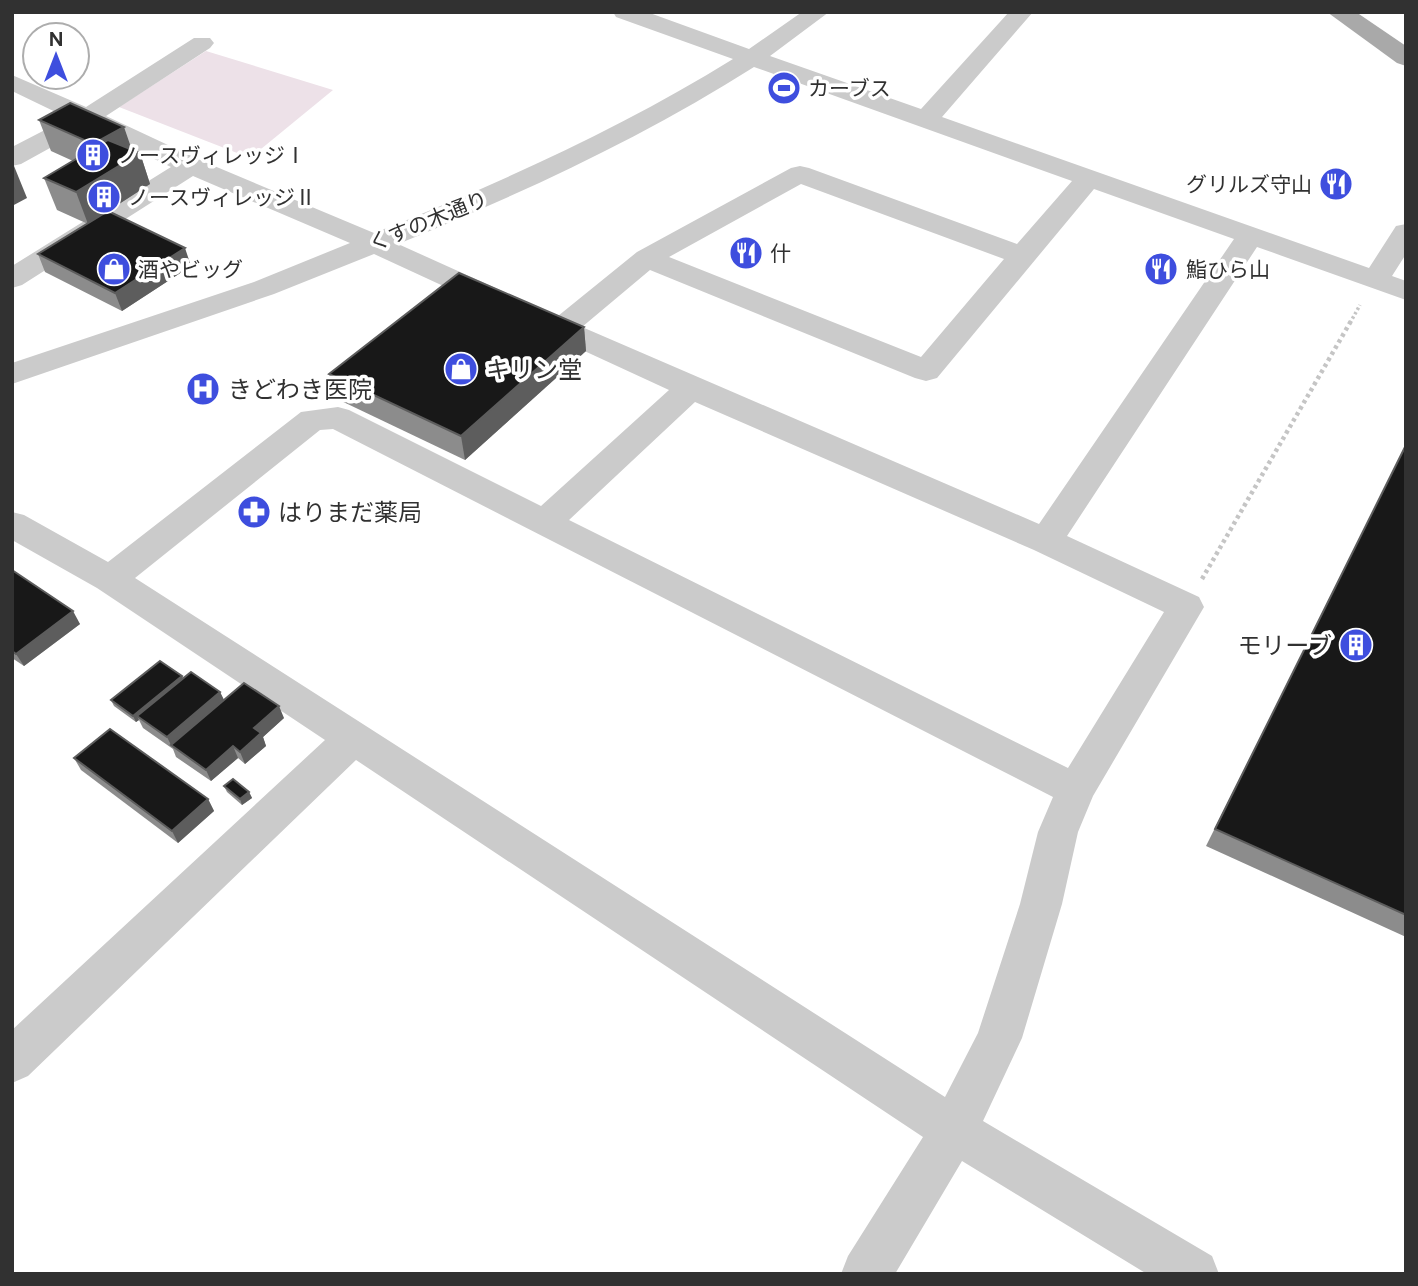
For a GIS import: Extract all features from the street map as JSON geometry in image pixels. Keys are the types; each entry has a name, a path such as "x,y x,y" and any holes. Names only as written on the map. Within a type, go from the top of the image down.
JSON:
{"main road":[{"path":"1339,12 1406,58"}],"street":[{"path":"624,12 1406,291"},
{"name":"くすの木通り","path":"12,374 264,288 487,198 676,105 818,12"},
{"path":"927,118 1021,12"},
{"path":"12,158 86,118 202,43"},
{"path":"12,82 191,166 373,243 691,388 1046,541 1186,607 1076,790 1058,832 1038,915 999,1038 954,1130 866,1274"},
{"path":"12,279 191,166"},
{"path":"561,329 647,258 761,193 800,174 1022,256"},
{"path":"647,258 926,371 1090,177"},
{"path":"1375,280 1406,232"},
{"path":"1046,541 1251,235"},
{"path":"546,521 691,388"},
{"path":"110,579 312,420 338,418 1076,790"},
{"path":"12,524 110,579 954,1130 1194,1274"},
{"path":"12,1061 353,738"}],"path":[{"path":"1186,607 1375,280"}],"shaded area":[{"path":"206,51 333,90 250,158 119,107"}],"building":[{"path":"70,103 124,127 93,144 39,120"},
{"path":"108,140 140,153 76,192 44,178"},
{"path":"108,211 185,248 115,293 38,254"},
{"path":"459,273 584,327 461,436 329,374"},
{"name":"モリーブ","path":"1406,445 1406,915 1215,829"},
{"path":"12,570 73,611 16,654 12,651"},
{"path":"160,661 182,676 133,716 111,700"},
{"path":"191,672 220,692 167,737 137,716"},
{"path":"244,683 279,706 254,728 261,733 240,752 233,746 206,770 171,745"},
{"path":"110,729 208,799 172,831 74,758"},
{"path":"233,779 249,792 240,799 224,786"}],"place":[{"name":"カーブス","path":"784,88"},
{"name":"ノースヴィレッジⅠ","path":"93,155"},
{"name":"グリルズ守山","path":"1336,184"},
{"name":"ノースヴィレッジⅡ","path":"104,197"},
{"name":"什","path":"746,253"},
{"name":"酒やビッグ","path":"114,269"},
{"name":"鮨ひら山","path":"1161,269"},
{"name":"キリン堂","path":"461,369"},
{"name":"きどわき医院","path":"203,389"},
{"name":"はりまだ薬局","path":"254,512"},
{"name":"モリーブ","path":"1356,645"}]}
